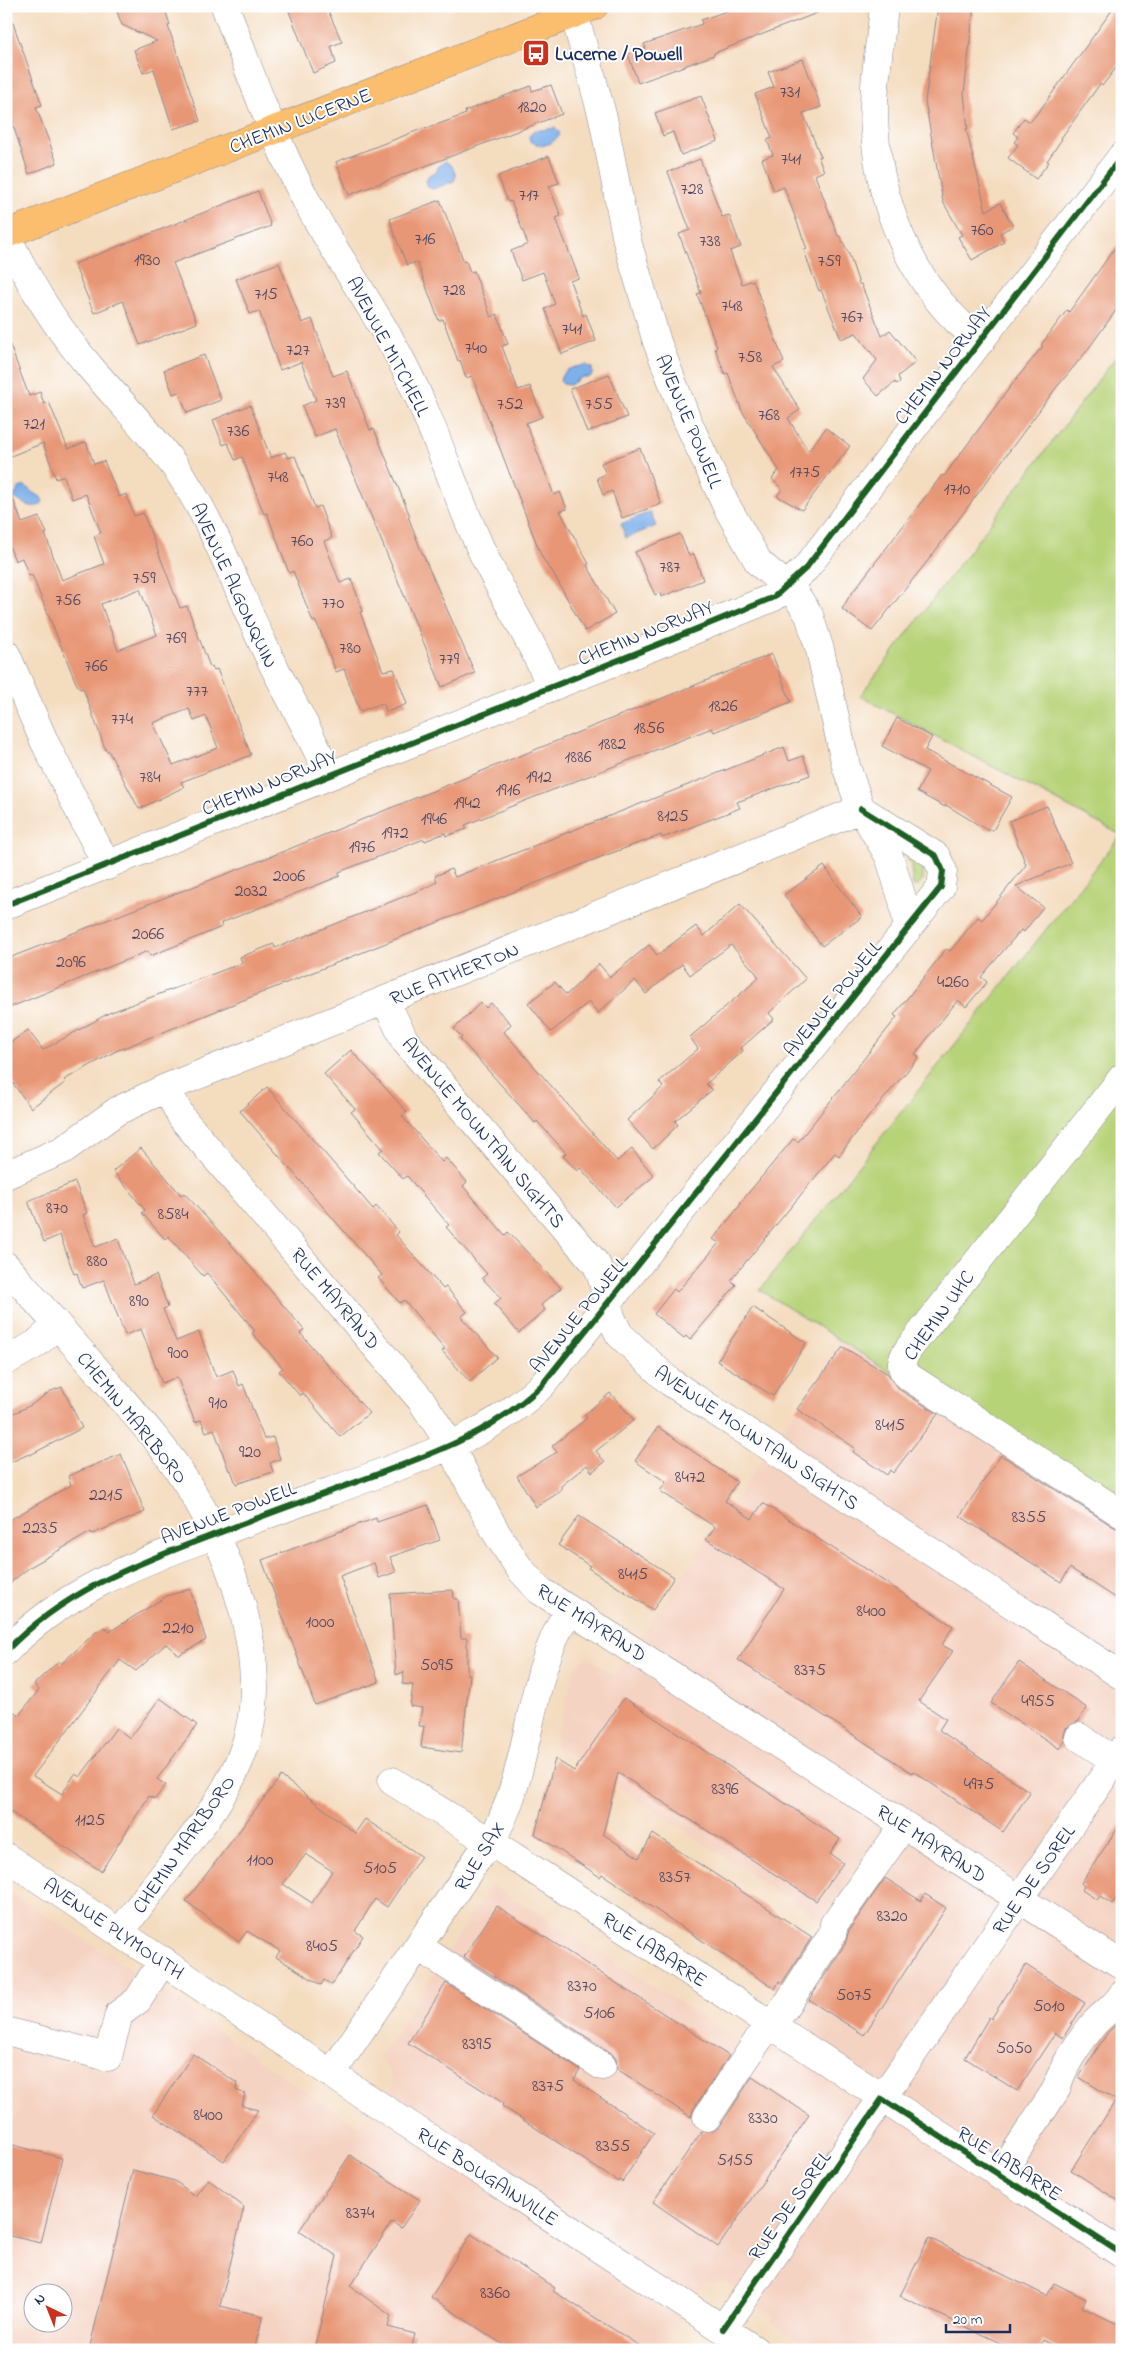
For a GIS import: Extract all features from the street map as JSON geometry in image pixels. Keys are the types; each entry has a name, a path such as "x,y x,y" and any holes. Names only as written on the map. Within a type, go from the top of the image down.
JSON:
{"main road":[{"name":"CHEMIN LUCERNE","path":"6,234 580,9"}],"street":[{"name":"AVENUE MITCHELL","path":"225,6 274,130 310,208 380,320 405,367 427,412 483,554 543,668 551,687"},
{"path":"884,6 875,75 874,109 876,143 888,203 907,250 930,290 957,323 981,342"},
{"name":"AVENUE POWELL","path":"580,9 627,240 657,342 687,420 727,508 760,563 788,586 800,600 811,623 824,669 841,747 861,809 889,856 904,901 908,929"},
{"name":"CHEMIN NORWAY","path":"6,906 774,597 806,568 1122,156"},
{"name":"AVENUE ALGONQUIN","path":"6,234 22,267 51,317 89,366 149,432 198,504 224,554 272,664 329,776"},
{"path":"6,654 45,743 106,866"},
{"name":"AVENUE POWELL","path":"6,1651 44,1616 96,1583 134,1565 449,1446 497,1422 532,1395 554,1371 608,1304 941,887 944,876 942,866 931,852 861,809"},
{"name":"RUE ATHERTON","path":"6,1175 56,1154 118,1111 166,1088 861,809"},
{"name":"AVENUE MOUNTAIN SIGHTS","path":"385,1000 405,1041 596,1264 619,1334 670,1382 1122,1676"},
{"name":"CHEMIN UHC","path":"1122,1078 910,1347 902,1361 903,1371 909,1378 1122,1514"},
{"name":"RUE MAYRAND","path":"166,1088 182,1118 436,1420 481,1506 520,1569 539,1590 568,1610 611,1634 1122,1965"},
{"name":"CHEMIN MARLBORO","path":"6,1266 163,1448 190,1487 214,1534 235,1587 251,1640 254,1682 249,1732 237,1768 219,1800 121,1932"},
{"path":"6,1361 32,1348 57,1325"},
{"name":"RUE SAX","path":"331,2074 490,1842 507,1807 553,1639 568,1610"},
{"path":"1079,1737 1118,1755"},
{"name":"RUE DE SOREL","path":"723,2330 1118,1755"},
{"name":"RUE LABARRE","path":"392,1780 1122,2254"},
{"path":"707,2117 758,2040 771,2025 832,1935 834,1924 904,1825"},
{"name":"AVENUE PLYMOUTH","path":"6,1857 222,2000"},
{"path":"419,1947 602,2066"},
{"path":"6,2031 108,2057 119,2014 138,2000 162,1960"},
{"path":"1000,2176 1058,2088 1059,2077 1092,2026 1116,2004 1122,1995"},
{"name":"RUE BOUGAINVILLE","path":"222,2000 331,2074 755,2350"}],"shaded area":[{"path":"843,1342 1122,1518 1122,2350 811,2350 772,2323 772,2315 726,2283 704,2283 660,2350 6,2350 6,1890 151,1982 257,2059 360,2128 395,2081 380,2057 491,1884 753,2049 833,1929 554,1745 575,1668 587,1657 614,1675"}],"green space":[{"path":"1122,349 1122,1518 760,1290 1121,835 860,696"},
{"path":"910,854 923,867 923,880 917,887 913,885 911,866 907,858"}],"water":[{"path":"555,128 559,132 559,136 551,143 541,146 530,141 529,136 534,131"},
{"path":"445,161 452,166 456,176 454,181 433,189 428,187 426,181 429,175 438,171 437,168"},
{"path":"586,365 592,368 592,375 590,377 582,377 570,385 563,384 560,381 563,373 566,371"},
{"path":"25,486 41,497 43,502 40,505 32,506 25,504 14,497 19,488"},
{"path":"650,512 656,526 626,538 621,524"}],"building":[{"path":"115,6 164,6 170,25 168,26 200,121 173,129 154,69 143,73 134,50 157,41 122,25"},
{"path":"287,6 326,6 342,42 331,46 336,63 313,73"},
{"path":"741,6 830,6 830,8 714,53 714,55 638,83 628,54 646,48 644,44 702,24 701,20"},
{"path":"938,6 974,6 964,94 968,129 966,128 986,211 1000,203 1013,226 1000,233 1004,242 972,260 958,237 962,235 943,202 925,101"},
{"path":"1115,6 1122,6 1122,60 1102,86 1100,84 1061,138 1047,161 1049,162 1036,179 1008,158 1018,145 1014,142 1018,137 1013,133 1024,118 1030,122 1043,106"},
{"path":"6,12 9,12 42,105 36,107 57,163 29,174 13,125 6,126"},
{"path":"803,59 821,107 803,113 821,157 818,157 824,171 815,175 838,236 840,236 849,254 859,284 861,284 882,336 890,330 916,362 898,376 900,382 896,384 895,382 878,396 863,379 877,360 856,333 841,339 809,265 804,250 807,249 784,187 774,191 762,159 773,155 767,140 772,138 755,94 774,87 768,72"},
{"path":"551,85 562,114 349,195 336,162 466,114 465,111 531,86 532,91"},
{"path":"701,96 718,141 681,155 673,132 663,136 655,113"},
{"path":"549,156 559,183 549,186 561,216 556,218 579,278 570,281 583,316 586,314 596,341 562,354 545,309 555,304 543,272 522,280 511,251 528,244 511,201 508,202 498,176"},
{"path":"700,159 722,217 729,215 741,247 730,251 742,284 753,280 784,362 773,367 800,410 788,418 808,451 826,428 850,446 802,510 777,496 782,489 772,479 779,470 742,411 728,373 725,374 697,294 701,293 679,234 690,230 668,172"},
{"path":"258,191 271,226 173,263 197,323 140,345 123,301 94,313 74,264"},
{"path":"440,200 464,262 466,261 470,272 474,271 491,317 497,314 508,344 502,346 518,390 530,386 542,417 526,423 554,495 560,492 567,509 560,511 589,564 587,565 615,614 585,631 551,569 541,555 472,376 466,378 443,319 439,321 417,262 407,265 393,231 390,219"},
{"path":"1122,238 1122,302 933,554 872,631 842,609 849,597 1043,346 1041,345 1067,310 1069,312"},
{"path":"279,263 302,323 312,319 333,376 347,371 370,430 374,429 410,516 408,516 420,548 475,673 442,687 335,429 315,437 302,406 316,400 301,362 280,370 259,311 250,314 236,279"},
{"path":"6,340 8,340 29,396 40,392 44,404 49,402 68,449 86,442 94,464 104,461 119,497 126,494 134,516 143,513 180,608 187,606 210,667 212,666 214,670 217,669 251,755 181,782 184,787 139,809 108,750 106,751 83,688 80,689 76,683 32,575 29,576 22,558 15,561 6,537 8,485 22,523 39,517 47,533 45,534 62,580 104,564 94,536 101,533 86,494 72,499 64,476 56,479 43,443 6,458","holes":["140,589 157,635 118,650 101,604","189,709 194,721 206,716 218,748 173,765 153,723"]},
{"path":"204,355 221,400 187,413 179,392 173,394 164,370"},
{"path":"609,374 627,417 587,432 570,389"},
{"path":"250,405 271,458 285,452 288,458 295,456 315,508 320,506 332,538 324,541 340,583 351,579 363,611 360,612 383,671 394,669 407,704 387,712 383,703 360,711 344,669 336,672 319,628 315,621 313,622 293,571 289,573 267,513 264,514 242,457 235,460 228,443 223,445 213,420"},
{"path":"640,448 661,504 622,518 612,491 603,495 597,478 606,474 601,463"},
{"path":"680,534 689,556 694,554 703,580 661,597 660,592 655,595 635,552"},
{"path":"772,654 791,702 714,732 712,728 527,800 465,825 467,829 446,836 445,833 425,841 424,839 339,872 340,876 221,923 222,927 150,956 148,951 6,1009 6,959 252,864"},
{"path":"897,718 932,737 925,750 1012,797 993,830 987,830 946,805 945,807 917,792 928,771 882,746"},
{"path":"784,747 789,761 803,756 810,775 737,802 740,808 662,838 661,835 601,857 116,1051 64,1080 66,1082 31,1108 6,1074 6,1046 28,1030 43,1050 109,1013 242,963 240,957 274,944 275,948 423,889 437,882 435,876 451,869 455,877"},
{"path":"1047,806 1071,863 1016,886 1043,907 1024,932 1021,930 981,977 987,982 966,1007 958,1000 915,1054 919,1057 870,1115 839,1156 835,1153 731,1280 736,1285 690,1340 686,1336 684,1338 654,1314 674,1289 677,1292 719,1243 713,1239 740,1203 793,1139 798,1142 897,1017 894,1015 946,949 950,951 978,917 982,920 1026,865 1009,821"},
{"path":"824,866 862,917 822,946 784,895"},
{"path":"740,904 806,979 769,1013 774,1019 741,1048 743,1051 706,1084 712,1090 675,1121 678,1125 653,1149 627,1120 663,1087 659,1082 698,1049 690,1037 759,978 756,973 731,945 690,975 682,964 646,994 635,980 598,1013 589,1002 551,1032 528,1003 555,982 566,995 599,964 610,977 649,945 657,955 696,926 704,936"},
{"path":"481,1002 486,1008 491,1003 511,1024 504,1032 617,1161 632,1149 654,1176 616,1207 580,1168 577,1171 563,1156 566,1153 537,1121 535,1123 460,1039 462,1037 454,1029"},
{"path":"351,1050 407,1112 402,1116 442,1162 446,1158 467,1182 463,1186 505,1235 508,1232 561,1288 541,1305 545,1310 519,1333 494,1304 501,1298 482,1278 487,1274 446,1227 449,1225 407,1176 403,1179 379,1152 383,1149 351,1112 355,1109 324,1074"},
{"path":"267,1087 373,1209 376,1206 399,1232 396,1235 443,1289 446,1287 467,1312 461,1317 497,1357 470,1382 442,1351 445,1349 404,1300 400,1303 378,1278 382,1275 240,1111"},
{"path":"141,1148 181,1195 184,1193 237,1251 304,1330 300,1333 369,1413 340,1437 303,1393 300,1396 279,1371 283,1368 252,1333 255,1331 207,1273 203,1276 168,1236 165,1239 142,1213 145,1210 113,1171"},
{"path":"75,1182 87,1213 83,1215 95,1247 118,1239 134,1284 156,1275 168,1307 163,1309 176,1341 199,1332 216,1377 233,1370 239,1386 243,1384 264,1439 273,1437 280,1459 270,1463 273,1472 236,1484 231,1470 229,1471 214,1429 206,1432 201,1420 195,1422 177,1377 162,1383 141,1329 125,1335 104,1280 82,1288 77,1273 74,1274 60,1235 44,1242 28,1201"},
{"path":"753,1307 806,1343 773,1396 717,1361"},
{"path":"843,1347 888,1374 900,1390 938,1414 893,1473 890,1470 887,1475 853,1452 855,1448 797,1409"},
{"path":"62,1387 82,1428 30,1455 11,1462 6,1452 6,1417 31,1405 51,1391"},
{"path":"610,1393 634,1420 596,1451 605,1462 592,1472 587,1465 561,1486 561,1491 536,1507 517,1476 557,1452 552,1446 587,1418 584,1415"},
{"path":"658,1427 737,1482 725,1501 752,1519 763,1503 953,1626 942,1645 953,1651 919,1701 946,1719 939,1730 1030,1792 1003,1832 913,1771 912,1773 738,1660 784,1589 706,1539 715,1527 660,1491 666,1482 635,1461"},
{"path":"121,1454 145,1512 92,1534 91,1532 30,1567 6,1586 6,1522 71,1485 68,1476"},
{"path":"1001,1455 1114,1527 1122,1530 1122,1602 1070,1568 1061,1582 960,1516"},
{"path":"428,1505 440,1540 390,1557 396,1572 379,1578 374,1563 340,1576 379,1682 315,1705 262,1560 376,1518 377,1522"},
{"path":"579,1516 674,1577 653,1610 588,1568 590,1566 558,1545"},
{"path":"190,1589 206,1640 179,1655 166,1644 136,1671 120,1660 33,1776 62,1794 75,1774 80,1777 116,1728 130,1738 160,1698 197,1725 157,1779 166,1785 155,1799 149,1796 101,1871 6,1809 6,1720 13,1711 19,1715 39,1690 34,1684 59,1661 61,1664 96,1632 106,1627 109,1632 167,1596"},
{"path":"453,1590 454,1599 458,1599 461,1638 467,1638 467,1674 470,1674 461,1753 421,1747 424,1726 419,1726 422,1708 410,1706 413,1685 402,1684 404,1672 396,1675 390,1594"},
{"path":"1019,1662 1087,1708 1078,1722 1066,1728 1064,1742 1060,1749 991,1703"},
{"path":"624,1698 840,1839 830,1854 843,1863 816,1901 618,1773 603,1834 639,1858 653,1834 812,1937 782,1983 779,1981 775,1989 602,1874 600,1877 535,1834 555,1759 574,1771"},
{"path":"281,1776 355,1833 365,1819 421,1856 387,1907 375,1899 355,1931 363,1936 332,1985 324,1980 321,1985 276,1957 280,1951 247,1931 239,1942 186,1901","holes":["306,1854 332,1871 312,1903 283,1884"]},
{"path":"1122,1822 1122,1891 1112,1904 1100,1896 1097,1900 1082,1890 1084,1886 1081,1883"},
{"path":"885,1878 921,1901 925,1894 946,1908 864,2035 809,2000 845,1944 849,1930"},
{"path":"497,1906 729,2056 694,2108 691,2117 617,2069 616,2059 611,2053 464,1957"},
{"path":"1026,1965 1085,2003 1063,2038 1055,2033 1017,2091 965,2058 989,2017 991,2019"},
{"path":"446,1983 580,2070 574,2080 654,2133 622,2182 619,2180 618,2182 502,2106 503,2103 408,2043"},
{"path":"1122,2019 1122,2203 1071,2170 1116,2100 1079,2077 1108,2032"},
{"path":"193,2054 237,2083 236,2090 245,2094 242,2106 258,2110 224,2161 153,2115"},
{"path":"752,2077 809,2115 718,2247 653,2202 702,2131 714,2131 720,2126"},
{"path":"6,2143 62,2158 41,2243 6,2235"},
{"path":"350,2155 420,2200 401,2228 392,2222 350,2286 391,2316 388,2327 415,2334 411,2350 314,2350 337,2256 299,2231"},
{"path":"133,2170 175,2181 195,2196 208,2179 244,2207 220,2306 263,2316 254,2350 89,2350"},
{"path":"471,2234 555,2288 553,2291 646,2350 511,2350 431,2297"},
{"path":"929,2238 1047,2296 1054,2283 1086,2299 1082,2307 1122,2326 1122,2350 1062,2350 1043,2340 1039,2350 1015,2350 900,2296"}],"cycle path":[{"path":"6,905 774,597 806,568 1122,156"},
{"path":"6,1651 51,1612 100,1582 180,1548 444,1448 486,1427 505,1415 542,1385 941,887 943,871 936,856 861,809"},
{"path":"723,2329 882,2099 1122,2254"}],"place":[{"name":"Lucerne / Powell","path":"536,53"}]}
